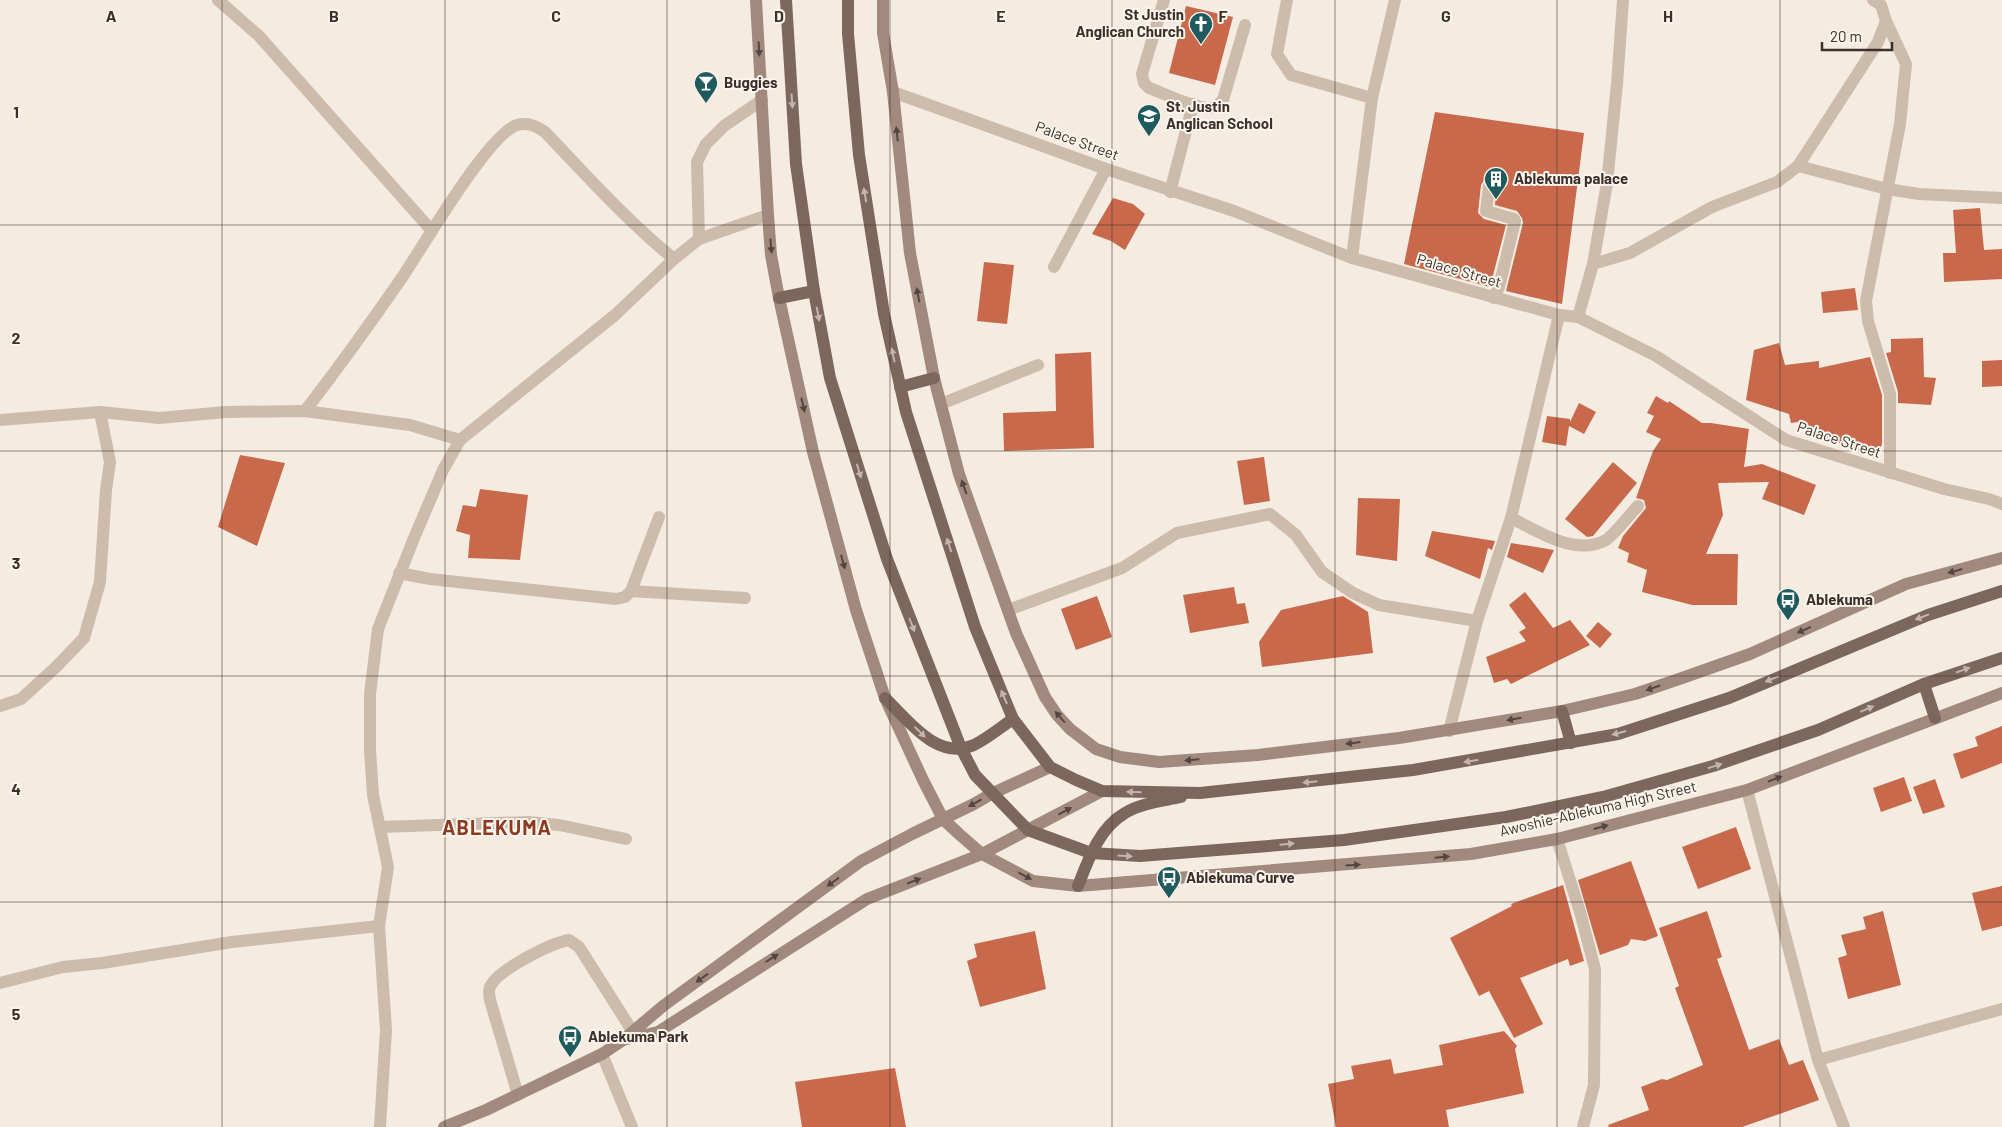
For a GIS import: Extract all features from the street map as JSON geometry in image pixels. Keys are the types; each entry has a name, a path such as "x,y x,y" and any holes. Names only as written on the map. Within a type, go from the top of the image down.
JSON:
{"main road":[{"path":"786,0 796,164 814,291 830,378 887,559 961,748 975,775 991,794 1028,830"},
{"path":"848,0 848,34 859,155 884,314 900,387 906,412 975,627 1013,719 1050,767 1102,791 1200,793"},
{"path":"779,298 814,291"},
{"path":"900,387 934,378"},
{"path":"1078,886 1091,854 1111,823 1126,812 1141,806 1200,793 1413,770 1618,734 1729,698 1920,618 2002,591"},
{"name":"Awoshie-Ablekuma High Street","path":"1028,830 1091,854 1140,856 1344,840 1506,817 1584,801 1730,760 1818,730 1924,684 2002,658"},
{"path":"1924,684 1935,718"},
{"path":"885,698 931,742 945,748 961,748 974,744 1013,719"},
{"path":"1562,711 1571,743"}],"street":[{"path":"218,0 259,36 432,231"},
{"name":"Awoshie-Ablekuma High Street","path":"756,0 771,255 813,452 856,610 885,698 943,818 982,854 1033,881 1078,886 1471,854 1557,839 1747,790 2002,693"},
{"path":"883,0 883,34 893,92 910,253 934,378 959,474 1008,610 1041,688 1053,709 1070,729 1096,749 1120,757 1159,762 1258,755 1449,730 1562,711 1635,694 1690,675 1750,654 1906,584 2002,558"},
{"path":"1164,0 1142,74 1144,83 1149,88 1193,104 1210,108 1217,106 1223,100 1245,25"},
{"path":"1288,0 1277,54 1291,75 1372,98"},
{"path":"1352,258 1372,98 1395,0"},
{"path":"1578,316 1593,264 1607,183 1617,84 1622,0"},
{"path":"1873,0 1881,6 1906,64 1900,124 1866,301 1868,321 1890,394 1890,473"},
{"path":"1593,264 1630,253 1712,207 1777,182 1798,166 1878,42 1886,20"},
{"name":"Palace Street","path":"893,92 1170,192 1234,211 1352,258 1559,315 1578,316 1656,356 1786,440 1890,473 2002,504"},
{"path":"699,239 697,162 706,144 724,126 762,100"},
{"path":"1170,192 1193,104"},
{"path":"305,411 403,277 475,168 500,136 516,125 532,124 545,132 608,200 674,258"},
{"path":"1798,166 1887,189 1919,194 2002,198"},
{"path":"1054,268 1106,169"},
{"path":"1490,186 1486,211 1514,219 1515,221 1499,287 1494,298"},
{"path":"380,1127 386,1030 380,926 388,867 373,795 370,750 370,694 378,629 399,573 443,470 460,440 615,315 674,258 699,239 768,215"},
{"path":"1449,730 1478,621 1511,518 1559,315"},
{"path":"941,404 1038,365"},
{"path":"0,420 100,412 159,418 226,412 305,411 410,425 460,440"},
{"path":"0,706 21,699 84,638 100,582 106,490 110,462 100,412"},
{"path":"1511,518 1562,543 1587,545 1606,540 1638,506"},
{"path":"1008,610 1122,568 1177,533 1270,514 1296,535 1322,572 1354,593 1379,604 1478,621"},
{"path":"399,573 430,579 616,599 625,597 631,591 659,517"},
{"path":"631,591 745,598"},
{"path":"444,1127 518,1095 602,1054 628,1036 663,1006 861,861 991,794 1050,767"},
{"path":"1747,790 1818,1060 1844,1127"},
{"path":"628,1036 658,1032 867,899 982,854 1102,791"},
{"path":"381,827 528,822 559,825 626,839"},
{"path":"1557,839 1580,912 1595,969 1594,1084 1583,1127"},
{"path":"0,983 63,967 102,963 232,942 380,926"},
{"path":"518,1095 490,1000 489,987 497,976 555,942 569,940 579,947 628,1036"},
{"path":"1818,1060 2002,1009"},
{"path":"602,1054 632,1127"}],"building":[{"name":"St Justin Anglican Church","path":"1186,6 1233,17 1215,85 1169,73"},
{"name":"Ablekuma palace","path":"1435,112 1584,133 1562,304 1506,291 1523,223 1517,211 1495,205 1497,183 1490,178 1485,179 1481,185 1478,213 1484,219 1506,225 1490,287 1404,264"},
{"path":"1113,198 1133,204 1145,214 1125,250 1111,241 1092,234"},
{"path":"1980,208 1984,250 2002,249 2002,279 1944,282 1943,253 1956,253 1953,210"},
{"path":"984,262 1014,265 1007,324 977,321"},
{"path":"1855,288 1858,310 1823,313 1821,292"},
{"path":"1923,338 1924,377 1936,378 1931,405 1898,403 1898,392 1886,353 1891,352 1891,339"},
{"path":"1779,343 1785,365 1819,361 1819,368 1870,357 1882,395 1882,444 1878,456 1871,453 1870,455 1827,438 1827,433 1798,422 1791,423 1789,414 1746,400 1754,350"},
{"path":"1091,352 1094,448 1004,451 1003,413 1056,411 1055,354"},
{"path":"2002,360 2002,386 1982,387 1982,361"},
{"path":"1656,396 1668,403 1669,401 1702,423 1749,429 1744,467 1762,464 1816,485 1804,515 1762,499 1769,482 1718,483 1723,515 1706,554 1738,554 1737,605 1692,605 1642,592 1647,570 1627,562 1629,553 1618,548 1623,536 1646,508 1644,500 1636,498 1653,451 1661,439 1646,432 1654,416 1647,413"},
{"path":"1579,403 1596,412 1584,434 1569,426 1566,446 1542,442 1547,416 1570,419 1570,422"},
{"path":"240,455 285,463 257,546 218,527"},
{"path":"1264,457 1270,501 1244,505 1237,461"},
{"path":"1613,462 1637,483 1593,536 1587,537 1565,519"},
{"path":"480,489 528,495 520,560 468,558 470,535 456,531 463,505 476,507"},
{"path":"1358,498 1400,499 1397,561 1356,555"},
{"path":"1432,531 1495,541 1492,550 1488,548 1480,579 1425,556"},
{"path":"1511,543 1554,550 1543,573 1507,557"},
{"path":"1234,587 1237,604 1245,603 1249,623 1190,633 1183,595"},
{"path":"1525,592 1553,628 1570,620 1590,645 1511,684 1507,679 1494,683 1486,657 1526,641 1519,632 1526,628 1509,605"},
{"path":"1097,596 1112,637 1076,650 1061,609"},
{"path":"1343,596 1368,612 1373,653 1262,667 1259,642 1281,610"},
{"path":"1598,622 1612,634 1600,648 1586,636"},
{"path":"2002,726 2002,763 1961,779 1953,754 1978,746 1975,737"},
{"path":"1904,777 1912,801 1881,812 1873,788"},
{"path":"1935,779 1945,807 1923,814 1913,787"},
{"path":"1736,827 1751,869 1698,889 1682,847"},
{"path":"1631,861 1658,936 1645,941 1631,939 1628,945 1600,955 1578,880"},
{"path":"1563,885 1584,961 1570,966 1568,959 1520,978 1543,1024 1514,1038 1489,991 1479,996 1450,938 1512,906 1511,904"},
{"path":"2002,886 2002,926 1982,931 1972,893"},
{"path":"1707,911 1722,957 1717,959 1749,1050 1779,1039 1789,1065 1803,1060 1819,1100 1742,1127 1609,1127 1608,1125 1649,1110 1641,1087 1662,1079 1667,1080 1703,1065 1675,988 1679,986 1659,928"},
{"path":"1883,911 1901,985 1848,999 1838,958 1847,955 1841,935 1866,929 1863,917"},
{"path":"1035,931 1046,989 980,1007 967,961 977,957 974,944"},
{"path":"1504,1031 1517,1046 1515,1049 1524,1093 1446,1110 1449,1127 1336,1127 1328,1084 1354,1079 1351,1066 1391,1059 1394,1074 1443,1065 1439,1045"},
{"path":"895,1068 906,1127 802,1127 795,1082"}],"place":[{"name":"St Justin Anglican Church","path":"1201,45"},
{"name":"Buggies","path":"706,104"},
{"name":"St. Justin Anglican School","path":"1149,137"},
{"name":"Ablekuma palace","path":"1496,200"},
{"name":"Ablekuma","path":"1788,621"},
{"name":"Ablekuma Curve","path":"1169,899"},
{"name":"Ablekuma Park","path":"570,1058"}],"district":[{"name":"ABLEKUMA","path":"497,828"}]}
